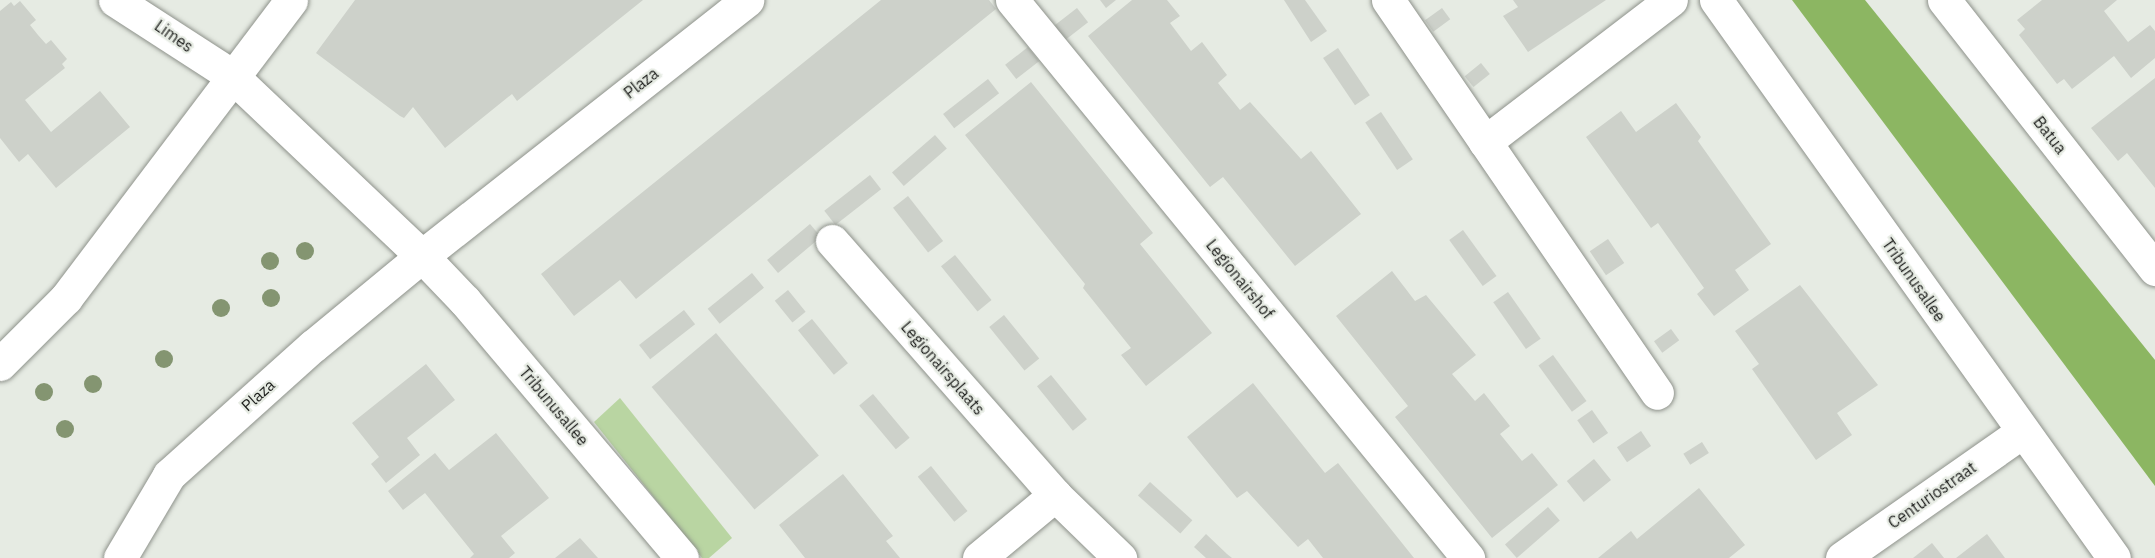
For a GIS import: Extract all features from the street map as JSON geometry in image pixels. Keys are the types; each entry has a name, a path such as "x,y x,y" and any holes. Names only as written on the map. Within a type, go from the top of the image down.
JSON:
{"street":[{"name":"Limes","path":"115,0 231,75"},
{"path":"0,364 66,298 231,75 291,0"},
{"name":"Plaza","path":"120,558 169,475 313,346 422,256 747,0"},
{"name":"Legionairshof","path":"1012,0 1468,558"},
{"path":"1388,0 1657,393"},
{"path":"1485,142 1671,0"},
{"name":"Tribunusallee","path":"1716,0 2114,558"},
{"name":"Batua","path":"1944,0 2155,269"},
{"path":"231,75 422,256"},
{"name":"Legionairsplaats","path":"832,240 1055,495 1120,558"},
{"name":"Tribunusallee","path":"422,256 465,301 682,558"},
{"name":"Centuriostraat","path":"1842,558 2022,432"},
{"path":"980,558 1055,495"}],"shaded area":[{"path":"1792,0 1865,0 2155,360 2155,486"},
{"path":"620,398 732,538 709,558 702,558 594,422"}],"building":[{"path":"355,0 643,0 517,101 512,94 445,148 413,107 404,118 400,116 316,53"},
{"path":"881,0 989,0 996,9 636,299 620,280 574,316 541,274"},
{"path":"1100,0 1116,0 1106,8"},
{"path":"1132,0 1167,0 1180,16 1170,23 1191,51 1202,42 1227,75 1218,83 1240,110 1250,102 1301,159 1311,151 1361,214 1295,266 1223,177 1210,187 1088,36"},
{"path":"1284,0 1305,0 1327,31 1311,42"},
{"path":"1513,0 1606,0 1528,52 1503,16 1518,7"},
{"path":"2042,0 2117,0 2104,11 2128,42 2150,25 2155,31 2155,58 2131,78 2114,56 2072,89 2064,79 2057,84 2019,35 2025,29 2017,20"},
{"path":"20,1 36,20 30,25 38,35 46,44 51,40 67,59 62,64 65,68 25,100 51,132 100,91 130,127 56,188 28,154 19,162 0,138 0,11 11,2 14,6"},
{"path":"1077,8 1088,22 1065,40 1054,26"},
{"path":"1442,8 1450,19 1433,32 1425,20"},
{"path":"1028,47 1039,61 1016,79 1005,65"},
{"path":"1338,48 1370,95 1355,105 1323,58"},
{"path":"1481,63 1490,74 1473,87 1465,76"},
{"path":"2155,78 2155,188 2127,153 2118,161 2091,128"},
{"path":"988,79 999,93 954,128 943,114"},
{"path":"1031,82 1153,233 1140,244 1212,333 1146,386 1121,355 1131,348 1083,288 1085,284 965,135"},
{"path":"1676,103 1701,137 1698,141 1771,244 1735,270 1749,290 1714,316 1697,294 1704,288 1658,223 1651,228 1586,137 1621,111 1636,132"},
{"path":"1381,112 1413,159 1397,170 1365,123"},
{"path":"935,135 947,149 904,186 892,172"},
{"path":"870,175 881,189 835,225 824,211"},
{"path":"908,196 943,241 928,253 893,208"},
{"path":"810,224 821,237 778,273 767,260"},
{"path":"1463,230 1497,276 1483,286 1449,240"},
{"path":"1608,239 1624,263 1606,275 1590,251"},
{"path":"955,255 992,300 978,311 941,266"},
{"path":"1392,271 1415,301 1426,295 1476,355 1452,374 1475,401 1484,393 1510,426 1500,434 1522,461 1532,453 1558,485 1492,538 1395,417 1408,406 1336,316"},
{"path":"752,273 764,288 720,324 708,309"},
{"path":"1800,285 1878,385 1837,413 1852,435 1816,460 1752,369 1759,364 1735,331"},
{"path":"788,290 806,312 792,322 775,301"},
{"path":"1508,292 1541,339 1526,349 1493,302"},
{"path":"684,310 695,324 650,359 639,345"},
{"path":"1004,315 1039,359 1024,370 989,327"},
{"path":"812,319 848,363 834,375 798,330"},
{"path":"1671,329 1679,340 1662,353 1654,341"},
{"path":"716,333 819,456 754,510 652,387"},
{"path":"1553,355 1587,401 1572,412 1538,366"},
{"path":"426,364 455,400 407,438 420,455 386,483 371,464 379,457 352,423"},
{"path":"1051,375 1087,419 1073,431 1037,386"},
{"path":"1253,383 1325,473 1338,463 1414,558 1323,558 1308,539 1298,547 1247,491 1237,498 1187,437"},
{"path":"873,394 910,438 896,449 859,406"},
{"path":"1592,410 1608,433 1593,443 1577,420"},
{"path":"1641,431 1651,446 1627,462 1617,447"},
{"path":"496,433 549,498 501,536 515,553 509,558 470,558 474,554 425,493 403,510 388,491 435,453 449,470"},
{"path":"1702,442 1709,453 1690,465 1683,454"},
{"path":"1594,459 1611,480 1584,502 1567,481"},
{"path":"931,466 968,511 954,522 918,477"},
{"path":"843,474 893,536 886,541 900,558 805,558 779,525"},
{"path":"1150,482 1192,520 1180,534 1138,495"},
{"path":"1699,488 1745,545 1729,558 1598,558 1631,531 1637,539"},
{"path":"1548,507 1560,521 1517,558 1505,544"},
{"path":"1206,534 1232,558 1206,558 1194,547"},
{"path":"1987,534 2005,558 1956,558"},
{"path":"580,538 598,558 555,558"},
{"path":"1932,543 1944,558 1913,558"}]}
